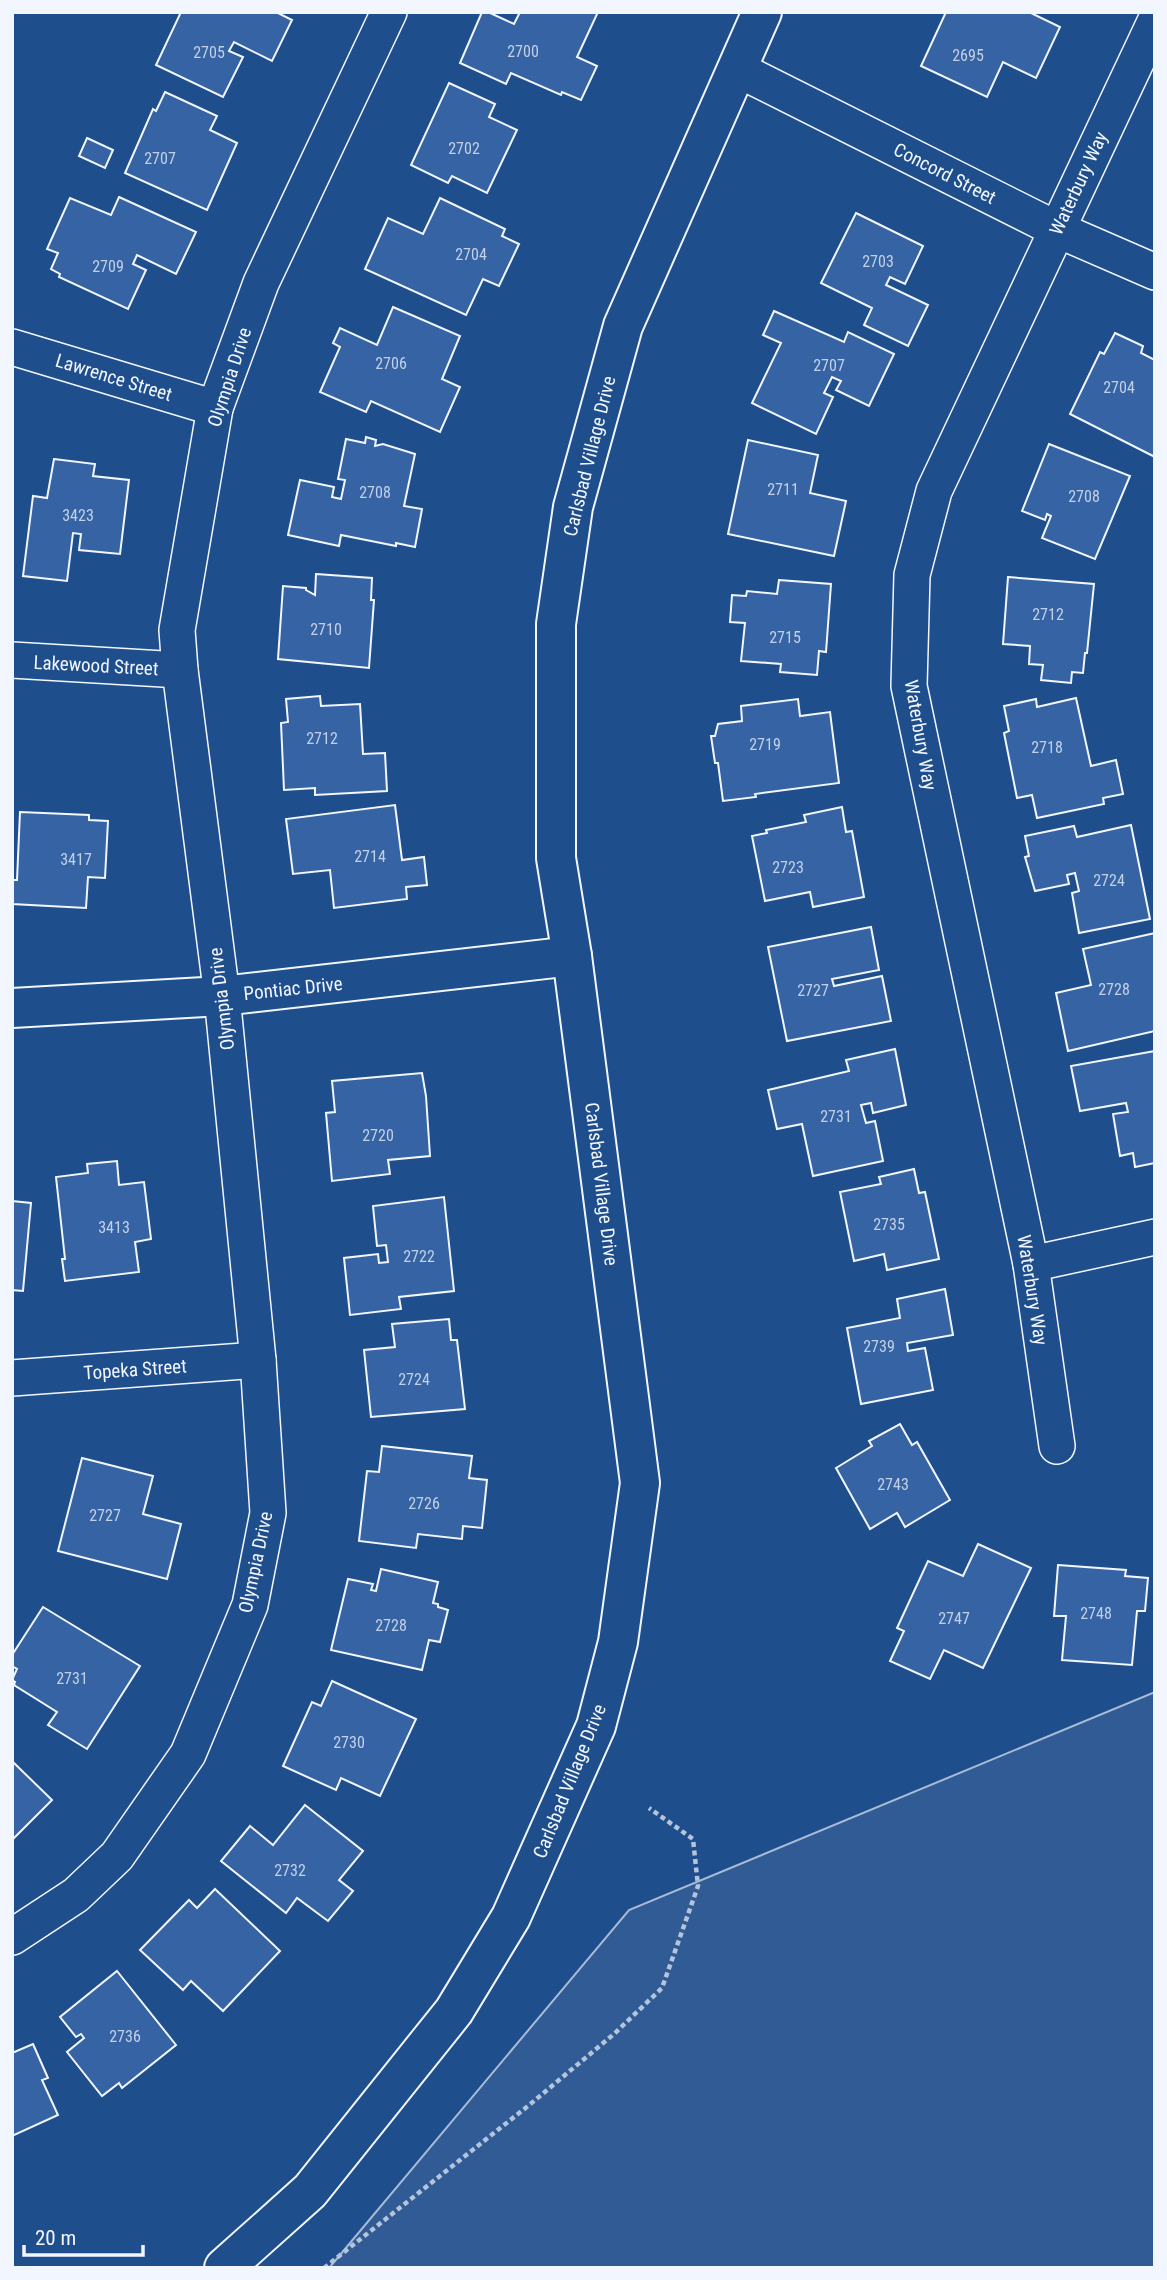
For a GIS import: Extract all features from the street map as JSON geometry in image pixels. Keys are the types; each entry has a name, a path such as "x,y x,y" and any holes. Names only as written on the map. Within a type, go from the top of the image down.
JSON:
{"main road":[{"name":"Carlsbad Village Drive","path":"224,2268 310,2191 454,2011 512,1917 596,1726 618,1642 640,1483 572,956 556,858 556,624 573,507 623,326 762,12"},
{"name":"Pontiac Drive","path":"12,1008 222,996 572,956"}],"street":[{"name":"Olympia Drive","path":"12,1937 76,1895 117,1856 187,1754 250,1605 268,1513 258,1360 222,996 177,630 215,408 261,283 389,12"},
{"name":"Waterbury Way","path":"1057,1446 1031,1264 909,686 912,575 934,491 1155,22"},
{"name":"Concord Street","path":"737,69 1056,229 1155,272"},
{"name":"Lawrence Street","path":"12,347 215,408"},
{"name":"Lakewood Street","path":"12,660 180,670"},
{"path":"1031,1264 1155,1237"},
{"name":"Topeka Street","path":"12,1378 258,1360"}],"path":[{"path":"324,2268 528,2106 614,2034 662,1988 698,1886 693,1839 649,1808"}],"shaded area":[{"path":"1155,1692 1155,2268 329,2268 629,1910"}],"building":[{"path":"181,12 276,12 292,20 272,61 234,42 229,51 243,57 223,97 156,65"},
{"path":"482,12 488,12 514,24 520,12 598,12 577,57 597,66 581,100 562,92 561,95 511,73 506,84 460,63"},
{"path":"946,12 1029,12 1060,27 1036,78 1003,62 987,97 921,66"},
{"path":"449,83 495,104 489,117 517,130 487,193 452,176 448,183 411,165"},
{"path":"165,92 217,116 210,130 237,143 207,210 125,173 153,109 156,111"},
{"path":"87,138 113,150 105,168 79,156"},
{"path":"119,197 196,232 176,274 137,255 133,264 146,270 128,309 59,277 60,274 51,269 58,253 47,249 70,198 111,215"},
{"path":"440,198 505,229 502,236 519,244 499,286 483,279 466,315 365,269 388,218 423,234"},
{"path":"856,213 923,246 905,284 890,277 886,285 928,305 908,346 864,325 872,308 821,283"},
{"path":"393,307 460,336 442,379 460,387 440,432 371,401 366,412 320,392 340,347 333,343 340,328 377,345"},
{"path":"774,311 844,342 848,332 894,354 869,406 836,390 841,381 832,377 824,393 833,397 816,434 752,403 781,343 763,335"},
{"path":"1115,333 1143,346 1141,353 1155,360 1155,457 1070,414 1100,352 1104,354"},
{"path":"366,437 376,440 375,446 383,444 415,454 404,506 422,509 415,547 341,535 339,546 288,535 300,480 334,487 332,497 341,499 345,480 338,479 346,439 365,443"},
{"path":"748,440 818,455 810,493 846,501 834,556 728,534"},
{"path":"1049,444 1130,476 1095,559 1042,538 1051,516 1047,514 1045,520 1022,511"},
{"path":"54,459 95,464 93,476 129,480 120,554 79,550 81,534 73,533 67,581 23,576 33,496 47,498"},
{"path":"316,574 372,578 371,600 374,600 369,668 278,659 283,586 306,588 315,595"},
{"path":"1008,577 1094,584 1083,673 1072,672 1071,683 1041,680 1043,665 1029,664 1030,646 1003,644"},
{"path":"779,580 831,584 826,652 819,651 817,675 780,672 781,664 741,661 745,623 730,622 732,595 746,596 747,591 777,594"},
{"path":"320,696 321,706 360,704 363,754 385,753 387,791 315,795 315,788 284,790 281,723 288,722 286,699"},
{"path":"1076,698 1091,766 1116,760 1123,794 1103,798 1104,804 1037,818 1032,795 1017,798 1004,733 1009,731 1004,706 1036,699 1037,707"},
{"path":"798,699 800,716 830,712 839,783 723,801 711,736 715,736 718,724 742,721 741,706"},
{"path":"395,805 402,860 424,857 427,885 406,887 407,899 334,908 330,870 293,874 286,819"},
{"path":"842,807 846,832 852,831 864,897 813,907 810,892 765,901 752,836 767,833 766,830 806,822 804,815"},
{"path":"20,812 89,815 89,820 108,821 105,878 88,877 86,908 12,904 13,880 17,880"},
{"path":"1131,825 1150,919 1079,933 1072,893 1079,891 1075,873 1067,875 1069,884 1035,891 1025,857 1029,856 1025,836 1074,826 1077,837"},
{"path":"871,927 879,970 832,979 834,986 882,976 891,1021 787,1041 768,947"},
{"path":"1155,933 1155,1031 1068,1051 1056,993 1091,985 1083,949"},
{"path":"895,1049 906,1105 873,1113 871,1103 861,1105 866,1123 875,1121 883,1161 813,1176 802,1124 777,1129 768,1090 849,1071 846,1060"},
{"path":"1155,1051 1155,1163 1135,1167 1133,1153 1120,1156 1113,1114 1128,1112 1126,1103 1080,1111 1071,1066"},
{"path":"422,1073 430,1156 388,1160 390,1174 332,1181 326,1113 335,1112 332,1081"},
{"path":"117,1161 119,1185 144,1182 151,1239 135,1242 139,1272 65,1281 56,1177 88,1173 87,1164"},
{"path":"914,1169 919,1193 925,1192 939,1259 887,1270 884,1254 854,1261 840,1192 881,1184 879,1177"},
{"path":"444,1197 454,1291 399,1297 401,1309 350,1315 344,1258 378,1254 379,1263 388,1262 386,1245 377,1246 373,1206"},
{"path":"12,1201 31,1203 23,1291 12,1290"},
{"path":"945,1289 953,1335 907,1343 908,1351 925,1348 933,1390 861,1404 847,1328 900,1318 897,1299"},
{"path":"449,1319 451,1340 457,1340 465,1409 371,1417 364,1350 395,1347 392,1324"},
{"path":"900,1424 912,1445 917,1442 950,1500 905,1527 897,1513 870,1529 836,1468 872,1446 869,1441"},
{"path":"382,1446 472,1456 469,1478 487,1480 482,1528 463,1526 462,1539 418,1534 416,1548 359,1541 367,1471 379,1472"},
{"path":"82,1458 153,1476 143,1514 181,1524 167,1579 58,1551"},
{"path":"978,1544 1031,1568 983,1668 944,1650 930,1679 890,1661 904,1631 897,1628 928,1561 963,1576"},
{"path":"1058,1565 1126,1570 1125,1576 1148,1578 1145,1611 1137,1611 1132,1665 1062,1660 1066,1616 1054,1616"},
{"path":"381,1569 438,1582 433,1603 448,1610 440,1642 429,1640 422,1670 331,1650 348,1579 373,1584 371,1590 376,1591"},
{"path":"43,1607 140,1666 87,1749 48,1725 57,1712 14,1685 12,1680 17,1669 12,1666 12,1655"},
{"path":"332,1681 416,1719 380,1796 341,1778 336,1790 283,1766 312,1702 321,1706"},
{"path":"14,1763 52,1800 12,1840 12,1765"},
{"path":"305,1805 363,1851 339,1880 353,1891 328,1921 297,1898 286,1913 221,1861 250,1826 273,1845"},
{"path":"215,1889 280,1951 223,2011 191,1981 183,1990 140,1950 189,1900 197,1908"},
{"path":"117,1971 176,2045 122,2088 119,2083 102,2096 67,2052 84,2038 81,2034 76,2037 60,2017"},
{"path":"33,2044 48,2078 42,2080 58,2115 12,2136 12,2053"}]}
